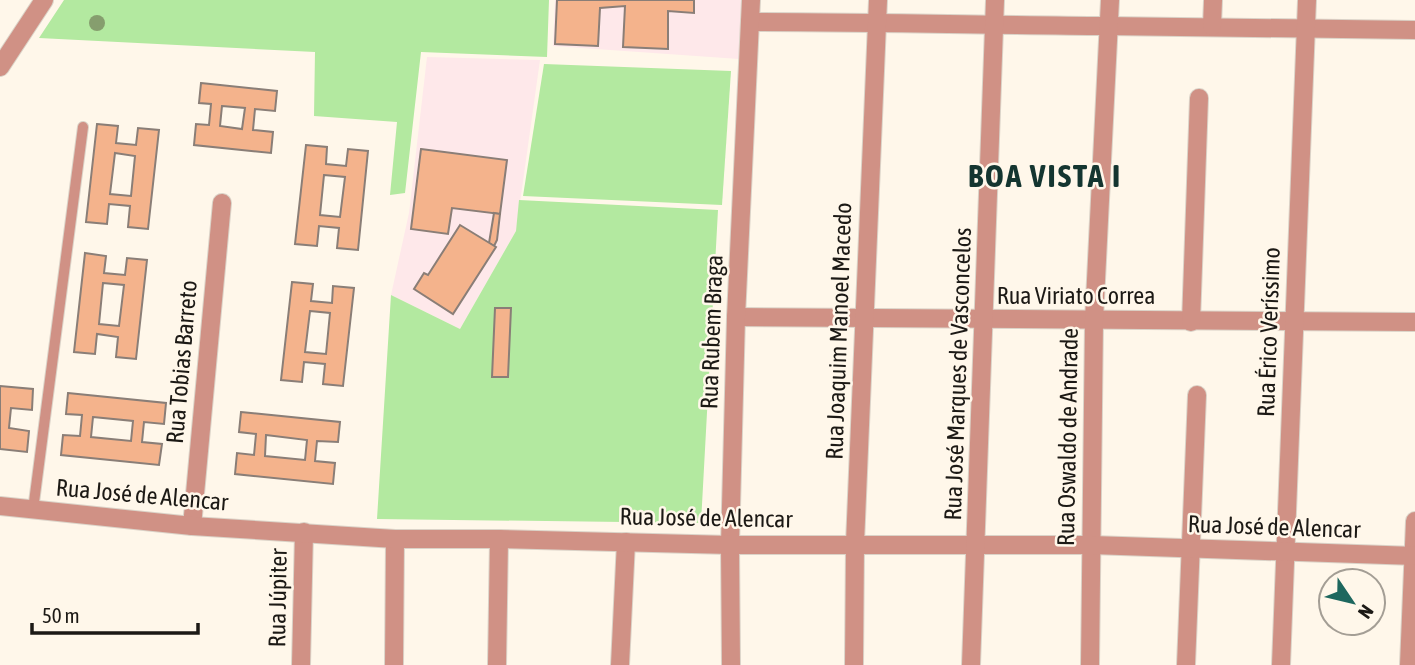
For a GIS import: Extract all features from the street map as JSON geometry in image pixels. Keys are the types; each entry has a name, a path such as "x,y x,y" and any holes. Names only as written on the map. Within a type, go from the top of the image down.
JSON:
{"street":[{"path":"0,67 44,0"},
{"name":"Rua Rubem Braga","path":"732,665 730,545 751,0"},
{"name":"Rua Joaquim Manoel Macedo","path":"853,665 863,319 878,0"},
{"name":"Rua José Marques de Vasconcelos","path":"971,665 995,0"},
{"name":"Rua Oswaldo de Andrade","path":"1090,665 1094,320 1110,0"},
{"path":"1212,26 1213,0"},
{"name":"Rua Érico Veríssimo","path":"1280,665 1307,0"},
{"path":"750,22 1415,30"},
{"path":"1191,322 1199,98"},
{"name":"Rua Tobias Barreto","path":"192,526 222,203"},
{"name":"Rua Viriato Correa","path":"737,317 1191,322 1294,319 1415,322"},
{"path":"1186,665 1197,395"},
{"name":"Rua José de Alencar","path":"0,506 192,526 395,539 730,545 1092,545 1414,556"},
{"path":"1409,665 1415,521"},
{"name":"Rua Júpiter","path":"302,665 304,532"},
{"path":"394,665 395,539"},
{"path":"497,665 499,539"},
{"path":"620,665 626,542"}],"lane":[{"path":"33,510 83,127"}],"shaded area":[{"path":"555,0 741,0 739,59 553,46"},
{"path":"427,57 540,60 516,231 460,329 391,295 409,213"}],"green space":[{"path":"64,0 549,0 547,57 421,52 405,193 390,195 397,122 314,116 315,52 39,38"},
{"path":"544,64 731,71 722,205 523,196"},
{"path":"519,200 718,210 701,523 377,519 391,295 460,329 516,231"}],"building":[{"path":"557,0 694,0 694,13 668,11 668,49 623,47 625,6 600,8 598,46 555,44"},
{"path":"201,83 277,91 275,111 255,109 253,130 273,132 271,153 194,145 196,124 209,125 211,104 199,103","holes":["222,106 245,108 242,129 220,126"]},
{"path":"97,124 118,126 116,143 136,145 138,128 159,130 148,229 128,227 130,206 109,204 107,224 86,222","holes":["115,153 135,156 131,196 110,194"]},
{"path":"306,145 327,147 326,164 346,166 348,149 368,151 358,250 337,248 339,228 319,226 317,246 295,244","holes":["324,175 345,177 340,217 320,215"]},
{"path":"421,149 507,160 500,214 452,208 448,234 411,229"},
{"path":"494,213 500,214 494,246 489,243"},
{"path":"460,225 496,247 453,314 414,289 424,273 428,275"},
{"path":"85,253 106,256 104,273 125,275 127,258 147,260 136,359 116,357 118,337 97,334 95,354 74,352","holes":["103,283 124,285 119,326 99,324"]},
{"path":"292,282 313,284 311,301 332,303 333,286 354,288 343,386 323,384 325,364 304,362 302,382 281,380","holes":["310,311 330,313 326,354 305,352"]},
{"path":"495,308 511,308 508,377 492,377"},
{"path":"0,386 33,389 32,410 11,408 9,428 29,431 27,452 0,449"},
{"path":"68,393 166,403 164,424 144,422 142,442 162,444 159,465 61,455 63,435 80,436 82,415 66,414","holes":["93,417 133,421 131,441 91,437"]},
{"path":"241,412 340,422 338,442 317,441 315,461 335,463 333,484 235,474 237,453 254,455 256,434 239,432","holes":["266,435 307,440 305,460 265,456"]}],"district":[{"name":"BOA VISTA I","path":"1045,176"}]}
